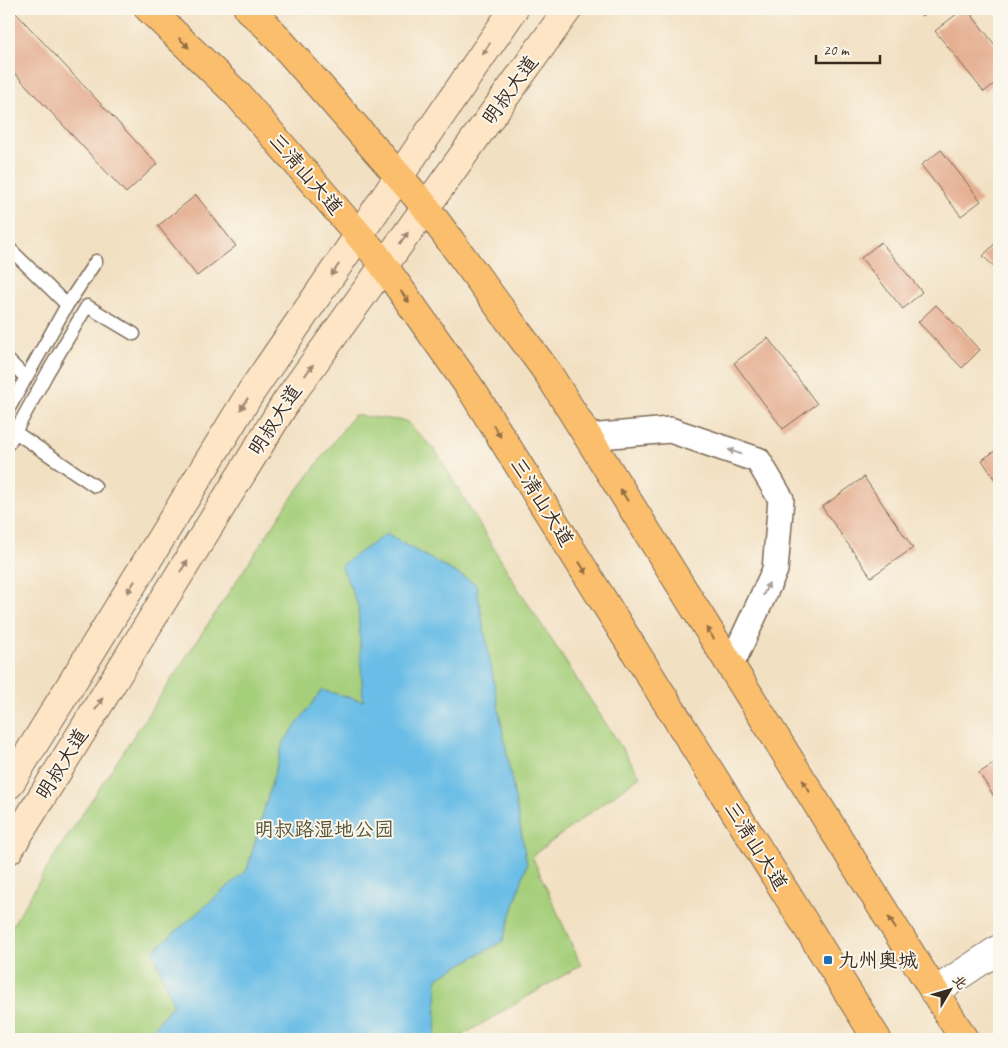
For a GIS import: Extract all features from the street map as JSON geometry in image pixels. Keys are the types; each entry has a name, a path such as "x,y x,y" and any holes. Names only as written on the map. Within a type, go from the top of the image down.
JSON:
{"highway":[{"name":"三清山大道","path":"148,9 238,95 376,255 473,392 877,1039"},
{"path":"248,9 267,26 426,207 548,373 964,1039"}],"main road":[{"name":"明叔大道","path":"9,784 251,392 514,9"},
{"name":"明叔大道","path":"13,833 286,402 568,9"}],"street":[{"path":"588,437 670,430 758,460 781,499 775,570 731,666"},
{"path":"934,992 999,949"}],"lane":[{"path":"9,248 67,305"},
{"path":"9,408 67,305 96,261"},
{"path":"95,486 12,437 87,306 134,334"},
{"path":"9,361 26,378"}],"green space":[{"name":"明叔路湿地公园","path":"354,415 406,421 435,450 517,587 640,776 532,856 581,965 456,1039 9,1039 9,931 57,852 290,500"}],"water":[{"path":"386,534 476,584 527,864 503,941 437,978 435,1039 145,1039 173,1004 153,951 247,870 283,743 322,690 363,701 358,606 341,565"}],"building":[{"path":"9,9 12,9 157,164 126,193 9,67"},
{"path":"914,9 928,9 922,16"},
{"path":"963,9 967,9 999,50 999,80 984,92 935,31"},
{"path":"941,150 981,201 961,216 921,165"},
{"path":"196,195 236,246 197,276 158,226"},
{"path":"999,239 999,271 983,256"},
{"path":"881,242 922,292 903,309 861,258"},
{"path":"936,305 980,350 962,368 918,322"},
{"path":"768,338 817,404 783,429 734,363"},
{"path":"999,448 999,486 982,460"},
{"path":"864,477 913,548 871,577 822,507"},
{"path":"999,760 999,804 979,773"}],"place":[{"name":"九州奥城","path":"828,960"}]}
